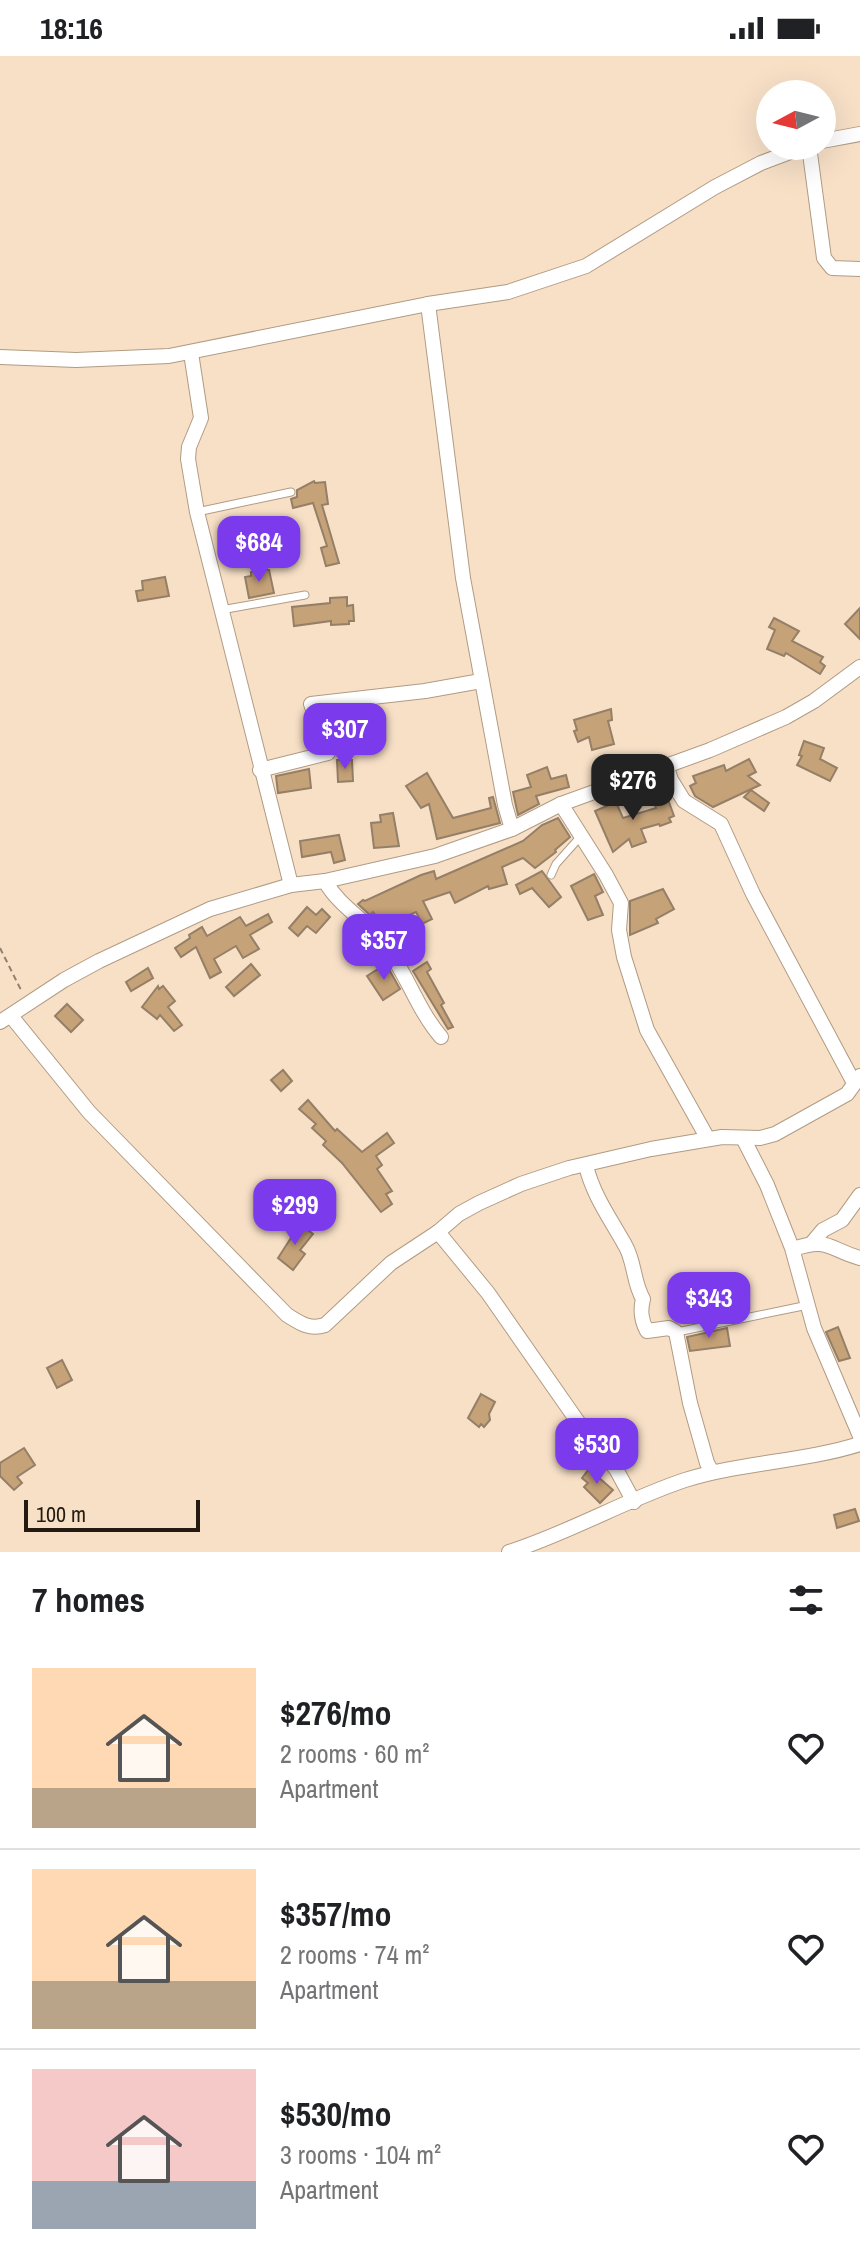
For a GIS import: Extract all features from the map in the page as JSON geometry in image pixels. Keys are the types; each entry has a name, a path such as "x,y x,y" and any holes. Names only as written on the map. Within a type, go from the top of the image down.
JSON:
{"street":[{"path":"836,138 860,134"},
{"path":"0,357 76,360 191,353 428,304 508,292 573,271 747,170 772,160"},
{"path":"809,160 824,258 832,268 860,269"},
{"path":"428,304 463,578 512,829"},
{"path":"191,353 201,418 189,447 188,459 197,512 291,885"},
{"path":"666,765 684,801 721,824 753,894 857,1079 847,1094 775,1134 708,1139 651,1149 521,1184 459,1214 391,1263 325,1325 315,1328 302,1325 287,1315 89,1112 6,1019 64,980 210,909 291,885 325,881 435,856 512,829 561,804 666,765 710,750 786,717 814,701 860,667"},
{"path":"260,770 328,753 311,704 425,691 481,681"},
{"path":"561,804 621,903 619,930 624,957 647,1030 708,1139"},
{"path":"325,881 332,894 380,938 429,1023 441,1037"},
{"path":"743,1138 767,1185 793,1249 814,1328 860,1436"},
{"path":"586,1166 598,1202 627,1246 637,1288 643,1299 641,1309 647,1331 669,1328 676,1332 690,1403 712,1472"},
{"path":"812,1243 823,1230 842,1220 860,1195"},
{"path":"438,1232 488,1293 578,1422 616,1469 634,1502"},
{"path":"793,1249 824,1243 860,1258"},
{"path":"518,1551 683,1481 712,1472 797,1459 860,1444"}],"lane":[{"path":"197,512 291,492"},
{"path":"221,610 305,595"},
{"path":"551,875 556,864 581,836"},
{"path":"676,1332 808,1305"}],"path":[{"path":"0,948 28,1004"}],"building":[{"path":"314,481 325,482 328,504 322,505 339,563 326,566 321,548 327,546 313,503 293,508 291,499 297,497 297,490"},
{"path":"269,570 274,593 249,598 245,577"},
{"path":"165,577 169,596 138,601 136,591 143,590 142,581"},
{"path":"347,597 347,606 353,605 354,621 349,621 349,624 331,625 331,621 294,626 292,607 330,603 330,598"},
{"path":"860,608 860,639 845,624"},
{"path":"774,618 799,631 792,641 823,657 820,662 825,666 820,674 786,653 784,656 767,649 775,630 769,627"},
{"path":"611,709 612,720 608,721 614,744 592,750 589,737 578,742 574,720"},
{"path":"804,741 824,748 820,759 837,768 830,781 797,765"},
{"path":"749,759 756,772 748,776 760,785 713,807 695,796 690,786 696,783 693,776 724,765 726,771"},
{"path":"337,760 352,760 353,781 338,782"},
{"path":"547,767 551,779 566,775 569,787 536,796 539,804 518,815 513,792 531,787 527,775"},
{"path":"309,769 311,788 278,793 276,776"},
{"path":"427,773 453,818 491,808 489,798 493,797 500,823 437,839 429,804 421,808 406,786"},
{"path":"751,790 769,803 764,811 744,797"},
{"path":"666,794 674,816 669,818 671,822 641,829 646,842 632,847 629,839 613,852 595,811 616,802 623,818 656,808 653,799"},
{"path":"393,813 399,846 374,848 371,823 381,822 380,815"},
{"path":"558,818 570,837 556,852 535,868 523,858 502,867 507,884 489,889 488,886 455,903 450,892 423,901 432,919 422,924 416,912 402,918 400,915 384,926 373,912 370,915 358,904 421,875 434,871 436,879 523,841 542,825"},
{"path":"339,835 345,860 334,863 331,852 302,857 300,841"},
{"path":"542,871 561,897 549,907 532,888 520,894 516,885"},
{"path":"594,874 603,892 595,896 603,915 588,920 571,886"},
{"path":"663,889 674,909 656,919 658,923 630,935 630,901"},
{"path":"307,907 316,915 322,909 330,917 316,933 307,926 298,936 289,928"},
{"path":"268,914 272,922 250,935 259,949 243,958 236,946 214,959 221,972 210,978 196,947 181,957 175,948 202,927 207,936 240,917 246,926"},
{"path":"427,962 431,969 427,972 453,1027 448,1029 413,971"},
{"path":"251,964 260,975 234,996 226,987"},
{"path":"386,964 400,989 383,1000 367,976"},
{"path":"148,968 153,978 131,991 126,982"},
{"path":"158,986 159,989 163,986 175,1001 168,1007 182,1025 174,1031 160,1015 157,1019 142,1007"},
{"path":"67,1004 83,1020 71,1032 55,1016"},
{"path":"283,1070 292,1081 281,1091 271,1080"},
{"path":"308,1100 335,1131 337,1129 362,1152 387,1133 394,1143 376,1156 382,1165 377,1169 392,1191 386,1194 392,1204 381,1212 342,1163 323,1145 326,1141 312,1128 316,1124 299,1109"},
{"path":"300,1224 313,1234 300,1250 305,1254 293,1270 278,1258"},
{"path":"838,1327 850,1358 839,1361 826,1332"},
{"path":"727,1328 730,1346 690,1351 687,1337"},
{"path":"62,1360 72,1380 57,1388 47,1368"},
{"path":"481,1394 495,1402 489,1414 490,1420 484,1427 481,1424 479,1427 468,1418"},
{"path":"24,1448 35,1465 17,1477 22,1483 14,1490 0,1476 0,1463"},
{"path":"589,1469 613,1490 600,1503 584,1487 588,1483 582,1478"},
{"path":"855,1509 859,1521 837,1528 834,1515"}]}
